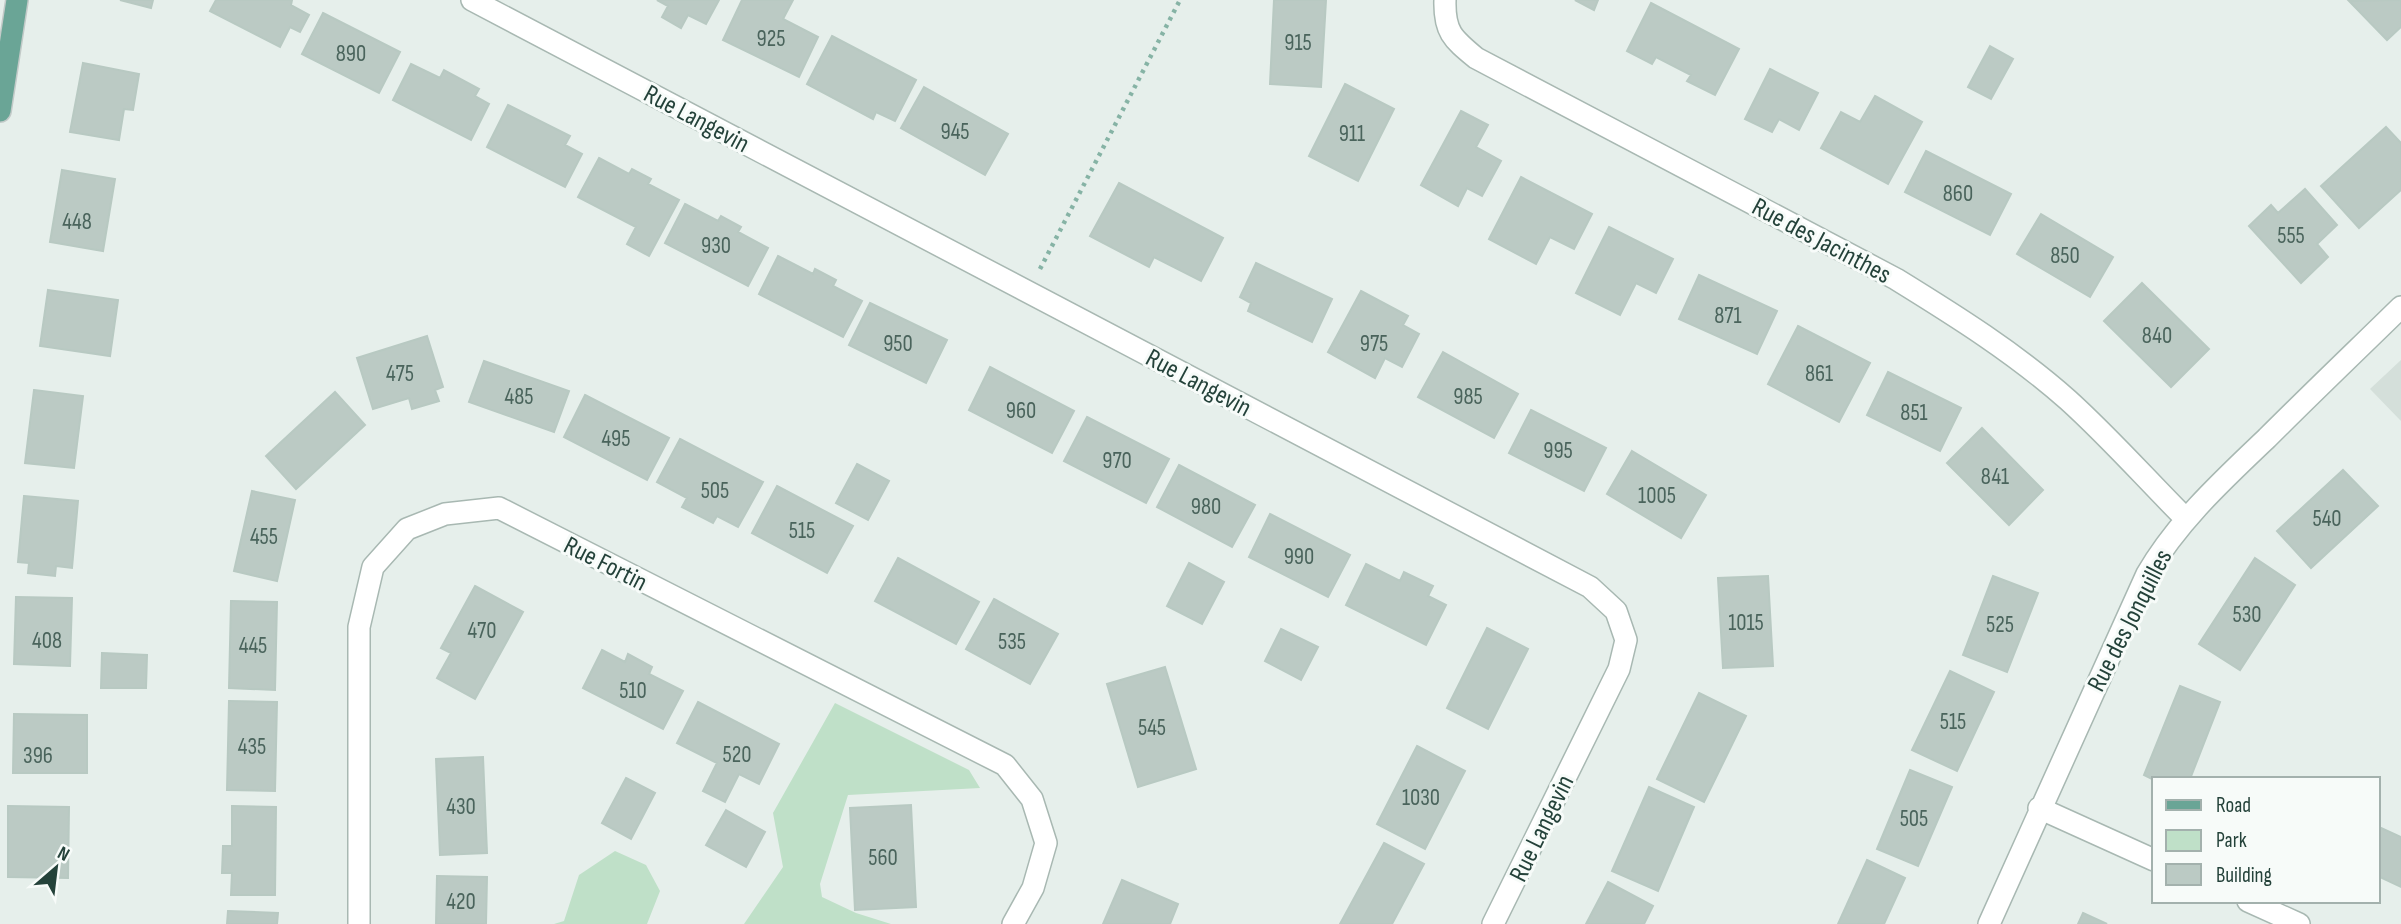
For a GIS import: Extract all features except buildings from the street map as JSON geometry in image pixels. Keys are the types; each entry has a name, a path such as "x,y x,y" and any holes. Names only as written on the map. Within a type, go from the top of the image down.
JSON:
{"main road":[{"path":"0,111 18,0"}],"street":[{"name":"Rue Langevin","path":"471,0 1590,587 1616,611 1626,640 1619,669 1493,924"},
{"name":"Rue des Jacinthes","path":"1445,0 1444,19 1453,39 1476,58 1896,279 2019,359 2070,401 2186,519"},
{"name":"Rue des Jonquilles","path":"1989,924 2039,808 2147,574 2162,549 2186,519 2401,307"},
{"name":"Rue Fortin","path":"359,924 359,627 373,567 407,529 445,514 499,508 1005,765 1032,799 1046,843 1033,888 1013,924"},
{"path":"2039,808 2152,859"},
{"path":"2252,903 2299,924"}],"path":[{"path":"1028,292 1180,0"}],"shaded area":[{"path":"2401,360 2401,421 2370,389"}],"green space":[{"path":"835,703 969,770 980,788 848,795 820,884 822,897 856,913 891,924 744,924 783,867 773,813"},
{"path":"615,851 646,865 660,891 647,924 554,924 564,921 579,875"}]}
